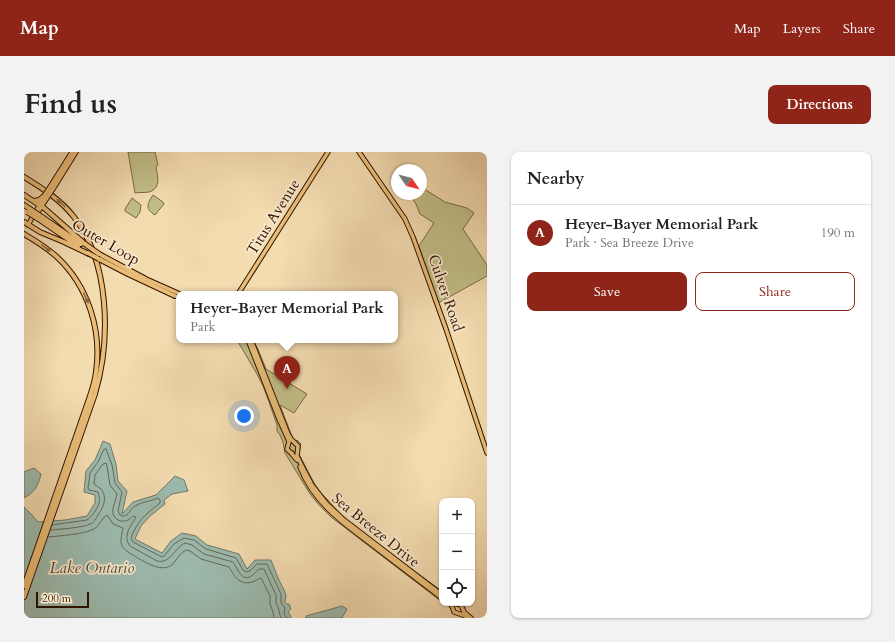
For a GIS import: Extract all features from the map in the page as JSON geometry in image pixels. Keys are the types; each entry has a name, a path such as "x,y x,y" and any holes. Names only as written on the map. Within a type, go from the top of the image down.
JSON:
{"highway":[{"path":"24,177 52,195 73,216 82,229 90,244 99,273 105,318 101,368 93,400 24,586"},
{"path":"24,195 41,206 99,257"},
{"path":"31,200 37,201 46,197"},
{"name":"Outer Loop","path":"24,205 27,210 86,245"},
{"name":"Outer Loop","path":"41,219 88,253 144,278"},
{"path":"24,222 41,233 88,253"},
{"path":"24,234 48,250 65,265 80,287 91,311 96,333 98,359 96,374 87,405 24,597"},
{"name":"Outer Loop","path":"99,257 128,274 176,297"}],"main road":[{"path":"28,225 41,206 72,152"},
{"path":"51,188 76,152"},
{"name":"Titus Avenue","path":"240,291 328,152"},
{"name":"Culver Road","path":"359,152 400,211 413,236 487,453"},
{"name":"Outer Loop","path":"144,278 176,292"},
{"path":"249,343 288,439 287,449 292,453 295,452 297,451 298,446 288,434 252,343"},
{"path":"288,444 295,442"},
{"name":"Sea Breeze Drive","path":"297,451 297,456 310,481 319,495 334,511 439,594"},
{"name":"Sea Breeze Drive","path":"292,453 298,461 310,488 328,509 340,520 439,594"},
{"path":"460,606 464,613 471,618"},
{"path":"453,608 454,612 468,618"},
{"path":"458,613 462,609"}],"shaded area":[{"path":"128,152 155,152 158,165 156,166 158,181 156,188 149,192 135,193"},
{"path":"427,191 445,202 467,208 474,213 463,229 487,265 487,276 440,302 438,301 419,246 434,223 420,214 413,200 427,200"},
{"path":"153,195 164,204 155,215 148,208 149,201"},
{"path":"132,198 141,205 140,212 136,218 125,211"},
{"path":"239,343 255,343 266,369 307,394 294,413 280,405 293,439 295,441 297,440 301,444 299,454 320,493 344,518 439,589 439,600 331,517 318,504 310,494 285,453 283,442 277,431 277,425 263,386"}],"water":[{"name":"Lake Ontario","path":"103,441 110,444 116,464 118,481 127,491 122,514 133,502 156,495 175,476 184,480 188,491 172,494 164,500 165,504 150,516 141,526 135,539 162,553 171,541 182,533 196,536 207,545 239,554 247,569 255,560 271,560 285,592 285,602 289,604 291,609 288,612 291,618 24,618 24,507 38,522 65,520 87,516 95,503 95,495 84,492 86,471 95,460"},
{"path":"34,468 41,474 39,482 36,488 24,498 24,472"},
{"path":"342,606 347,609 342,618 306,618 306,616"}],"place":[{"name":"Heyer-Bayer Memorial Park","path":"287,389"}]}
